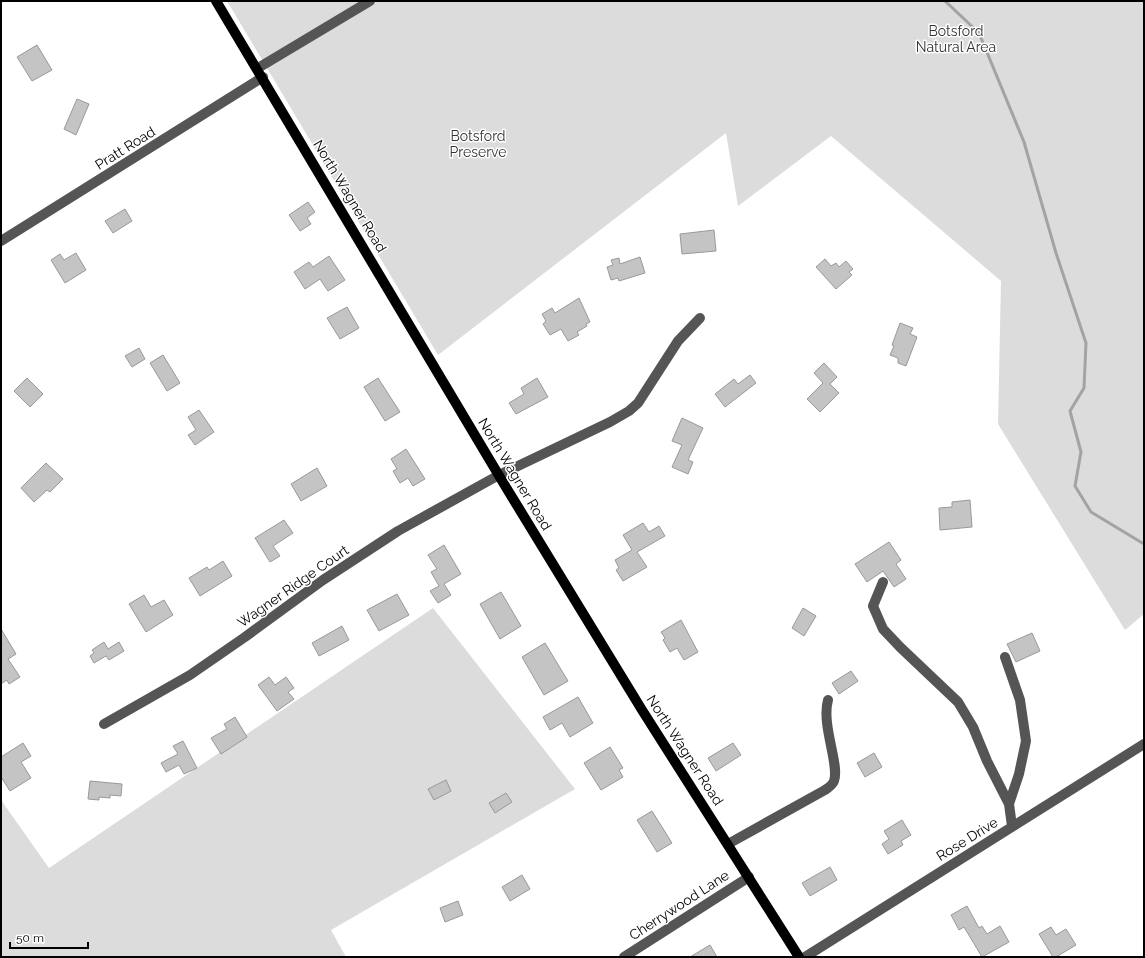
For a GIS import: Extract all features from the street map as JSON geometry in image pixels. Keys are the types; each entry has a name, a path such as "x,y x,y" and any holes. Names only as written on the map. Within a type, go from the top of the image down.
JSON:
{"main road":[{"name":"North Wagner Road","path":"216,1 499,475 642,710 799,957"}],"street":[{"name":"Pratt Road","path":"1,241 370,1"},
{"name":"Wagner Ridge Court","path":"104,724 190,674 245,637 323,580 398,531 499,475 610,422 629,411 638,403 678,341 700,318"},
{"path":"883,582 873,606 883,629 958,702 973,727 987,761 1009,804 1012,826"},
{"path":"1005,657 1020,700 1026,741 1019,774 1009,804"},
{"path":"728,844 825,790 834,782 835,772 827,732 825,709 828,700"},
{"name":"Rose Drive","path":"804,957 1144,744"},
{"name":"Cherrywood Lane","path":"624,957 749,877"}],"green space":[{"path":"227,1 1144,1 1144,614 1125,630 998,424 1001,281 831,136 738,206 726,133 438,355"},
{"path":"433,608 575,789 331,930 346,957 1,957 1,800 49,868"}],"building":[{"path":"37,45 52,70 32,81 17,57"},
{"path":"77,99 89,104 76,135 64,129"},
{"path":"308,202 315,212 307,218 311,224 300,231 289,215"},
{"path":"125,209 132,221 113,233 105,221"},
{"path":"714,230 716,251 682,254 680,234"},
{"path":"76,253 86,270 65,283 51,260 60,254 64,260"},
{"path":"329,256 345,280 328,291 320,279 305,289 294,272 309,262 313,267"},
{"path":"640,257 645,273 619,281 618,278 611,280 607,267 613,265 611,260 619,258 620,264"},
{"path":"825,259 831,266 836,263 839,267 846,261 853,269 849,272 852,275 836,289 816,267"},
{"path":"579,298 590,322 586,324 587,326 577,332 579,335 568,341 561,329 550,335 543,324 546,321 542,314 552,308 555,313"},
{"path":"347,307 359,328 340,339 327,318"},
{"path":"900,323 913,328 910,334 917,337 906,366 898,363 898,358 890,355"},
{"path":"139,348 145,359 132,367 125,356"},
{"path":"163,355 180,383 167,391 150,363"},
{"path":"824,363 837,377 830,384 839,393 820,412 807,399 823,383 814,373"},
{"path":"750,375 756,383 725,407 715,394 734,379 738,384"},
{"path":"27,378 43,394 30,407 14,391"},
{"path":"378,378 400,412 385,421 364,387"},
{"path":"537,378 548,397 516,414 509,403 524,394 521,388"},
{"path":"199,410 214,432 195,445 188,435 196,430 188,417"},
{"path":"682,418 703,428 688,460 693,462 688,474 672,467 682,445 672,441"},
{"path":"406,449 425,479 413,486 408,478 400,483 393,471 397,469 391,459"},
{"path":"46,463 63,479 50,492 47,490 34,502 21,488"},
{"path":"317,468 327,486 301,501 291,484"},
{"path":"970,500 972,527 940,530 939,508 952,507 952,502"},
{"path":"284,520 293,533 273,546 280,556 270,562 255,538"},
{"path":"643,523 649,532 659,526 665,536 637,552 647,567 623,581 616,570 619,568 615,560 632,550 623,535"},
{"path":"889,542 901,560 896,564 906,579 894,587 883,571 867,582 855,564"},
{"path":"444,545 461,574 444,584 451,595 438,603 430,591 439,586 431,572 437,569 428,555"},
{"path":"223,561 232,576 200,596 189,578 207,567 209,570"},
{"path":"501,592 521,626 500,639 480,604"},
{"path":"397,594 409,615 379,631 367,610"},
{"path":"144,595 151,607 164,600 173,615 146,632 129,604"},
{"path":"803,608 816,616 804,636 792,628"},
{"path":"681,620 698,652 684,660 677,648 670,652 663,640 665,638 661,632"},
{"path":"342,626 349,640 319,656 312,643"},
{"path":"1,629 16,654 8,659 20,677 9,684 7,680 1,684"},
{"path":"1032,633 1040,651 1016,662 1007,644"},
{"path":"104,642 108,649 119,642 124,651 109,660 106,656 94,663 90,656 94,653 92,650"},
{"path":"545,643 568,681 544,695 522,657"},
{"path":"851,671 858,681 839,694 832,683"},
{"path":"269,677 275,685 286,677 294,688 288,692 294,699 277,711 258,685"},
{"path":"578,697 593,723 570,737 562,723 550,730 543,717"},
{"path":"235,717 247,737 221,754 211,738 227,729 224,724"},
{"path":"183,741 197,768 184,774 179,765 166,772 161,763 178,754 173,746"},
{"path":"23,743 31,756 21,762 31,778 10,791 1,777 1,757"},
{"path":"733,743 741,755 716,771 708,758"},
{"path":"610,747 623,768 619,770 623,777 601,790 584,763"},
{"path":"874,753 882,767 865,777 857,763"},
{"path":"446,780 451,791 434,800 428,789"},
{"path":"90,781 122,784 121,796 110,795 110,798 99,797 99,800 88,799"},
{"path":"506,793 512,802 495,813 489,803"},
{"path":"652,811 672,843 657,852 637,820"},
{"path":"902,820 911,835 901,841 903,845 888,854 882,844 889,839 884,831"},
{"path":"830,867 837,880 810,896 802,883"},
{"path":"522,875 530,889 510,901 502,887"},
{"path":"458,901 463,915 445,922 440,908"},
{"path":"967,906 979,928 982,926 987,934 1000,926 1009,942 982,957 964,927 959,930 951,915"},
{"path":"1051,927 1056,935 1066,929 1076,945 1056,957 1053,957 1039,934"},
{"path":"710,945 717,957 690,957"}],"waterway":[{"path":"945,1 979,33 1024,142 1056,253 1086,343 1084,388 1070,411 1081,452 1075,486 1091,512 1144,544"}],"park label":[{"name":"Botsford Natural Area","path":"956,40"},
{"name":"Botsford Preserve","path":"478,144"}]}
